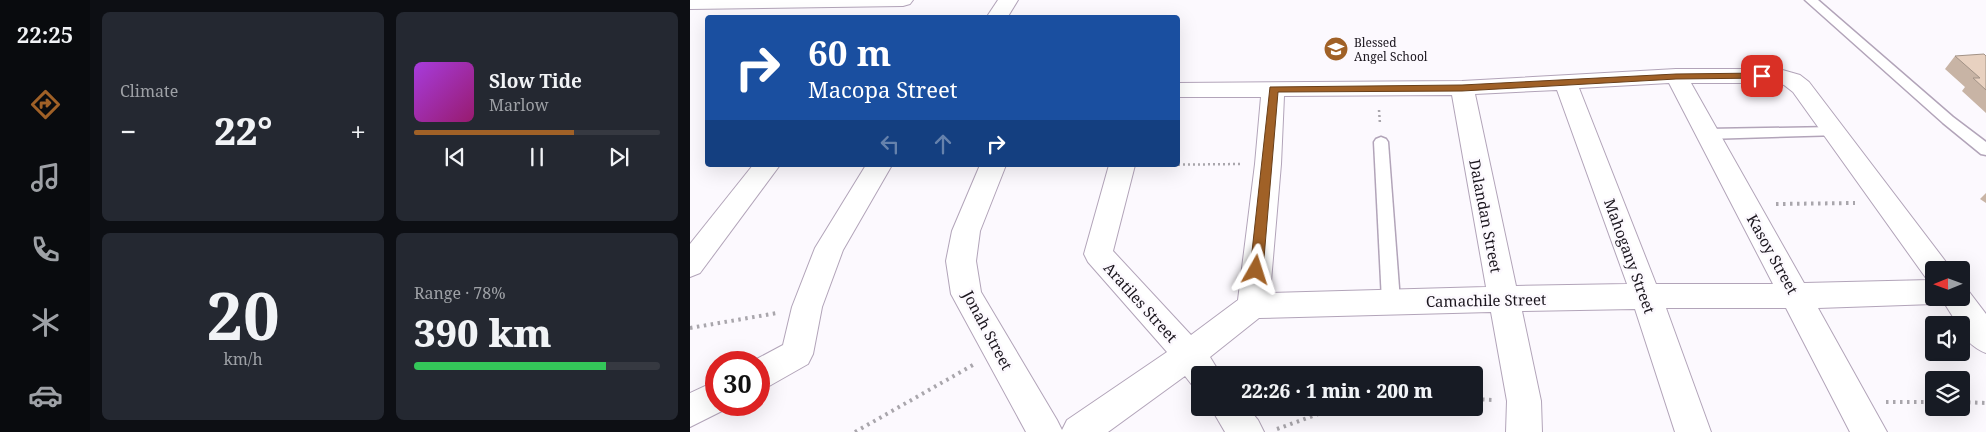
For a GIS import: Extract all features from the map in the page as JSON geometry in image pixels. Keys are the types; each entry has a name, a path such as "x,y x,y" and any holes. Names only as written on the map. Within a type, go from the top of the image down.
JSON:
{"street":[{"path":"690,3 903,0"},
{"path":"998,15 1008,0"},
{"path":"1180,90 1378,90 1462,88 1676,76 1779,76 1792,80 1800,87 1929,261"},
{"name":"Kasoy Street","path":"1676,76 1869,432"},
{"name":"Mahogany Street","path":"1565,81 1646,296 1692,432"},
{"name":"Dalandan Street","path":"1462,88 1502,300 1524,401 1524,432"},
{"path":"1079,432 1197,365 1253,306 1268,164 1273,89"},
{"path":"690,265 766,167"},
{"path":"770,369 797,354 807,307 829,248 878,167"},
{"name":"Jonah Street","path":"993,167 966,231 960,261 966,294 1045,432"},
{"name":"Aratiles Street","path":"1121,167 1098,254 1197,365"},
{"name":"Camachile Street","path":"1253,306 1390,301 1646,296 1796,296 1925,292"},
{"path":"1962,306 1986,339"},
{"path":"690,411 705,403"},
{"path":"1234,416 1246,432"}],"lane":[{"path":"1811,0 1948,120 1986,150"},
{"path":"1707,134 1835,132"},
{"path":"1381,142 1390,301"}],"path":[{"path":"1378,90 1381,142"},
{"path":"1180,165 1268,164"},
{"path":"1745,204 1885,203"},
{"path":"690,328 807,307"},
{"path":"855,432 998,351"},
{"path":"1853,402 1925,402"},
{"path":"1970,402 1986,403"},
{"path":"1270,432 1313,416"}],"building":[{"path":"1984,54 1986,56 1986,90 1973,78 1980,78 1955,56"}],"place":[{"name":"Blessed Angel School","path":"1336,49"}],"route":[{"path":"1256,270 1268,164 1273,89 1378,90 1462,88 1676,76 1762,76"}]}
